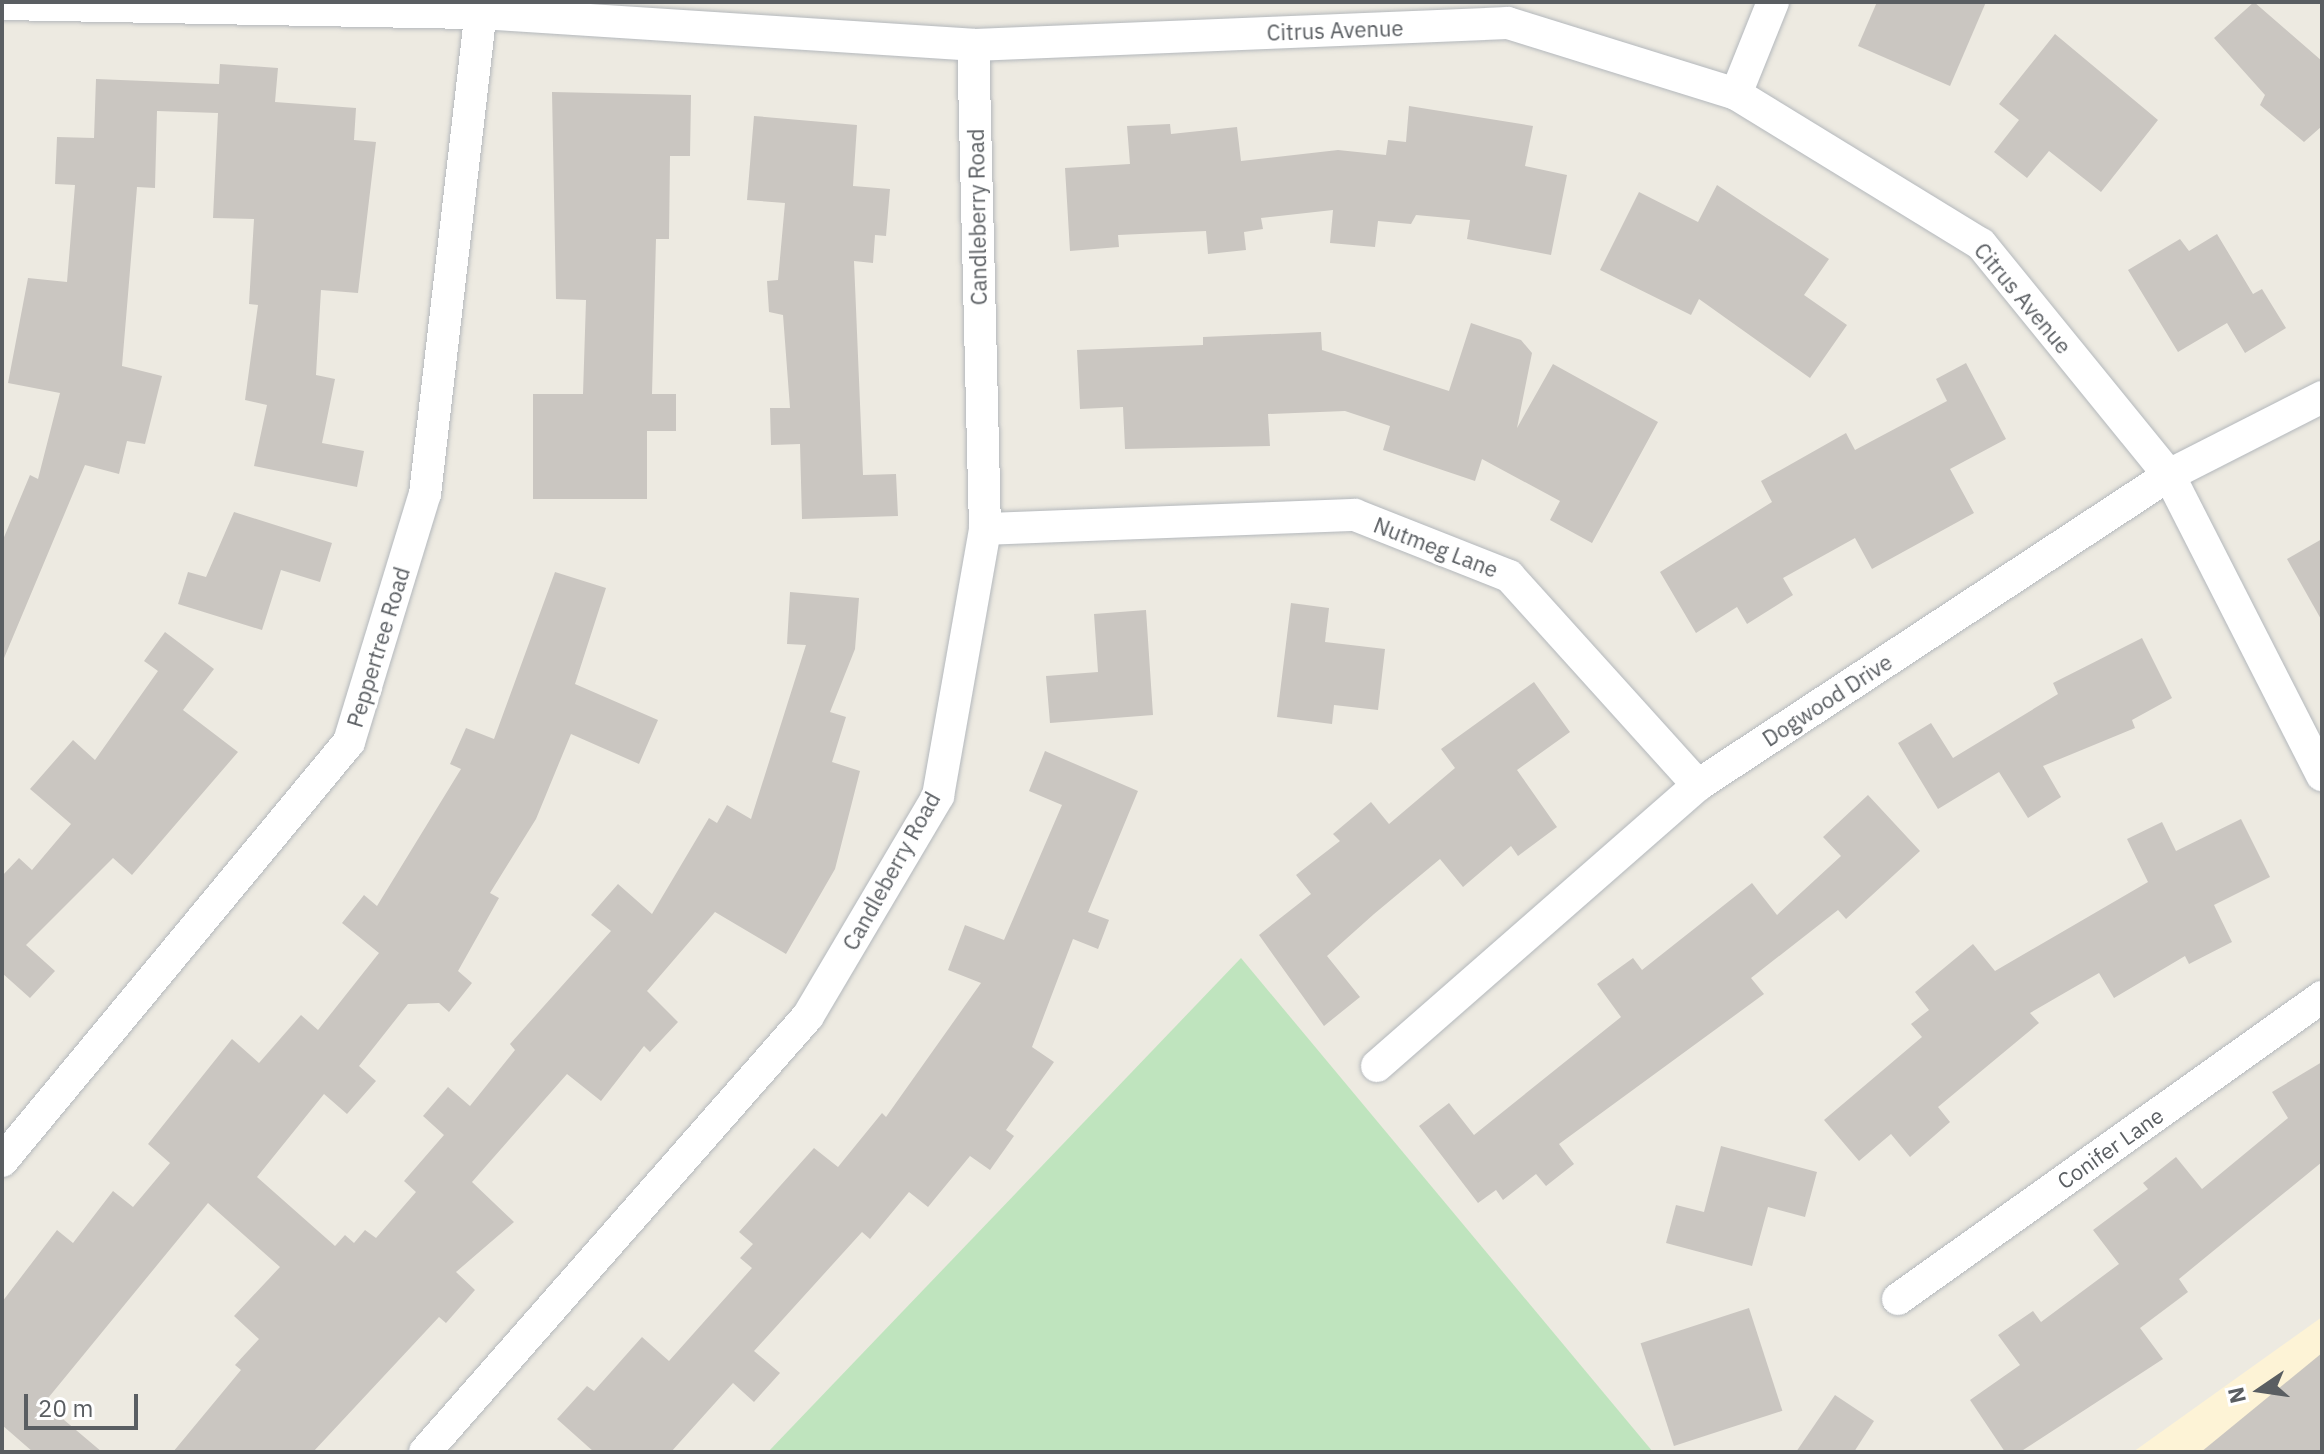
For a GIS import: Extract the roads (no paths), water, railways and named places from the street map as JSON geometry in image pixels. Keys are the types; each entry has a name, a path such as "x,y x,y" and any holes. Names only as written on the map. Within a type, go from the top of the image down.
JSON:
{"street":[{"path":"1736,94 1773,2"},
{"name":"Citrus Avenue","path":"2,4 481,13 973,45 1508,23 1736,94 1981,244 2169,475 2322,775"},
{"name":"Peppertree Road","path":"2,1161 349,742 425,494 481,13"},
{"name":"Candleberry Road","path":"425,1452 808,1016 938,796 985,529 973,45"},
{"name":"Dogwood Drive","path":"1377,1066 1698,785 2169,475 2322,397"},
{"name":"Nutmeg Lane","path":"985,529 1355,515 1509,576 1698,785"},
{"name":"Conifer Lane","path":"1898,1299 2322,997"}]}
